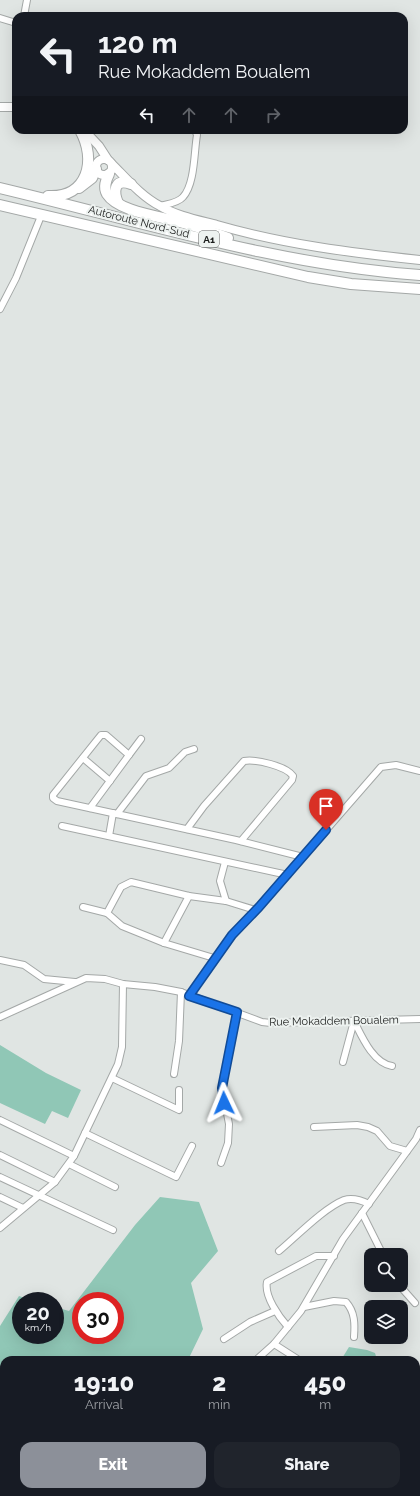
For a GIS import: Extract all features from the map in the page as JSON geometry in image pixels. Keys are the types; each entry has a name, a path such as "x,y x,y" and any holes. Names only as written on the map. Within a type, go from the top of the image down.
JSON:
{"highway":[{"path":"75,191 87,172 89,155 87,144 82,134"},
{"path":"31,196 62,196 75,191 88,183 96,166"},
{"path":"110,166 105,185 107,193 118,203 139,211 187,224 254,246 277,256"},
{"path":"118,203 114,193 116,187 120,183 124,182 131,184"},
{"name":"Autoroute Nord-Sud","path":"0,188 277,256 353,268 420,274"},
{"name":"Autoroute Nord-Sud","path":"0,205 308,277 351,284 420,289"}],"main road":[{"path":"0,107 12,106"},
{"path":"88,134 99,146 110,166"},
{"path":"99,146 96,166 102,175 110,166"},
{"path":"96,166 100,159 116,172 122,174 147,198 160,206 184,216 256,236 354,253 420,260"}],"street":[{"path":"25,12 27,0"},
{"path":"0,18 12,22"},
{"path":"160,206 174,203 183,198 187,191 191,181 197,134"},
{"path":"0,309 16,278 42,216"},
{"path":"129,755 103,735 53,794 53,798 56,801 242,841 303,857"},
{"path":"90,808 141,739"},
{"path":"109,836 115,814 146,776 149,773 169,768 185,752 194,749"},
{"path":"82,758 110,781"},
{"path":"187,829 204,806 244,761 280,767 293,776 292,780 242,841"},
{"path":"189,996 214,958 232,935 288,875 381,767 396,765 420,771"},
{"path":"62,826 288,875"},
{"path":"225,862 220,881 226,901"},
{"path":"107,913 121,887 131,882 189,896 226,901 254,910"},
{"path":"164,943 189,896"},
{"path":"83,907 107,913 122,926 164,943 214,958"},
{"path":"0,960 24,965 44,979 75,982"},
{"name":"Rue Mokaddem Boualem","path":"0,1018 86,978 104,979 123,984 155,987 181,992 262,1022 420,1019"},
{"path":"1,1225 55,1182 74,1156 118,1064 122,1047 123,984"},
{"path":"174,1074 179,1041 181,992"},
{"path":"221,1163 228,1143 229,1124 222,1088 237,1012"},
{"path":"343,1062 354,1021"},
{"path":"354,1021 376,1057 383,1065 392,1066"},
{"path":"112,1078 179,1110 179,1090"},
{"path":"0,1120 74,1156"},
{"path":"314,1127 357,1125 368,1127 377,1131 390,1146 407,1151"},
{"path":"260,1356 274,1344 304,1307 334,1256 368,1204 407,1151 418,1141 420,1130"},
{"path":"85,1133 176,1177 192,1146"},
{"path":"0,1155 55,1182"},
{"path":"69,1164 115,1188"},
{"path":"0,1176 113,1230"},
{"path":"0,1197 23,1208"},
{"path":"279,1251 321,1215 344,1201 360,1200 368,1204"},
{"path":"362,1213 380,1248"},
{"path":"288,1327 275,1311 267,1288 267,1282 316,1256 334,1256"},
{"path":"405,1292 415,1303"},
{"path":"304,1307 334,1301 346,1302 351,1307 355,1323 354,1337"},
{"path":"224,1339 250,1322 275,1311"},
{"path":"274,1344 293,1356"}],"green space":[{"path":"0,1045 46,1073 81,1090 68,1118 52,1111 45,1124 0,1103"},
{"path":"160,1197 199,1202 218,1251 191,1283 203,1329 190,1356 0,1356 0,1326 12,1307 12,1344 64,1344 64,1310 69,1311 72,1307 72,1344 124,1344 124,1292 84,1292 135,1225"},
{"path":"349,1347 367,1350 375,1353 376,1356 343,1356"}],"route":[{"path":"224,1103 222,1088 235,1030 237,1012 189,996 232,935 254,910 259,907 326,830"}]}
